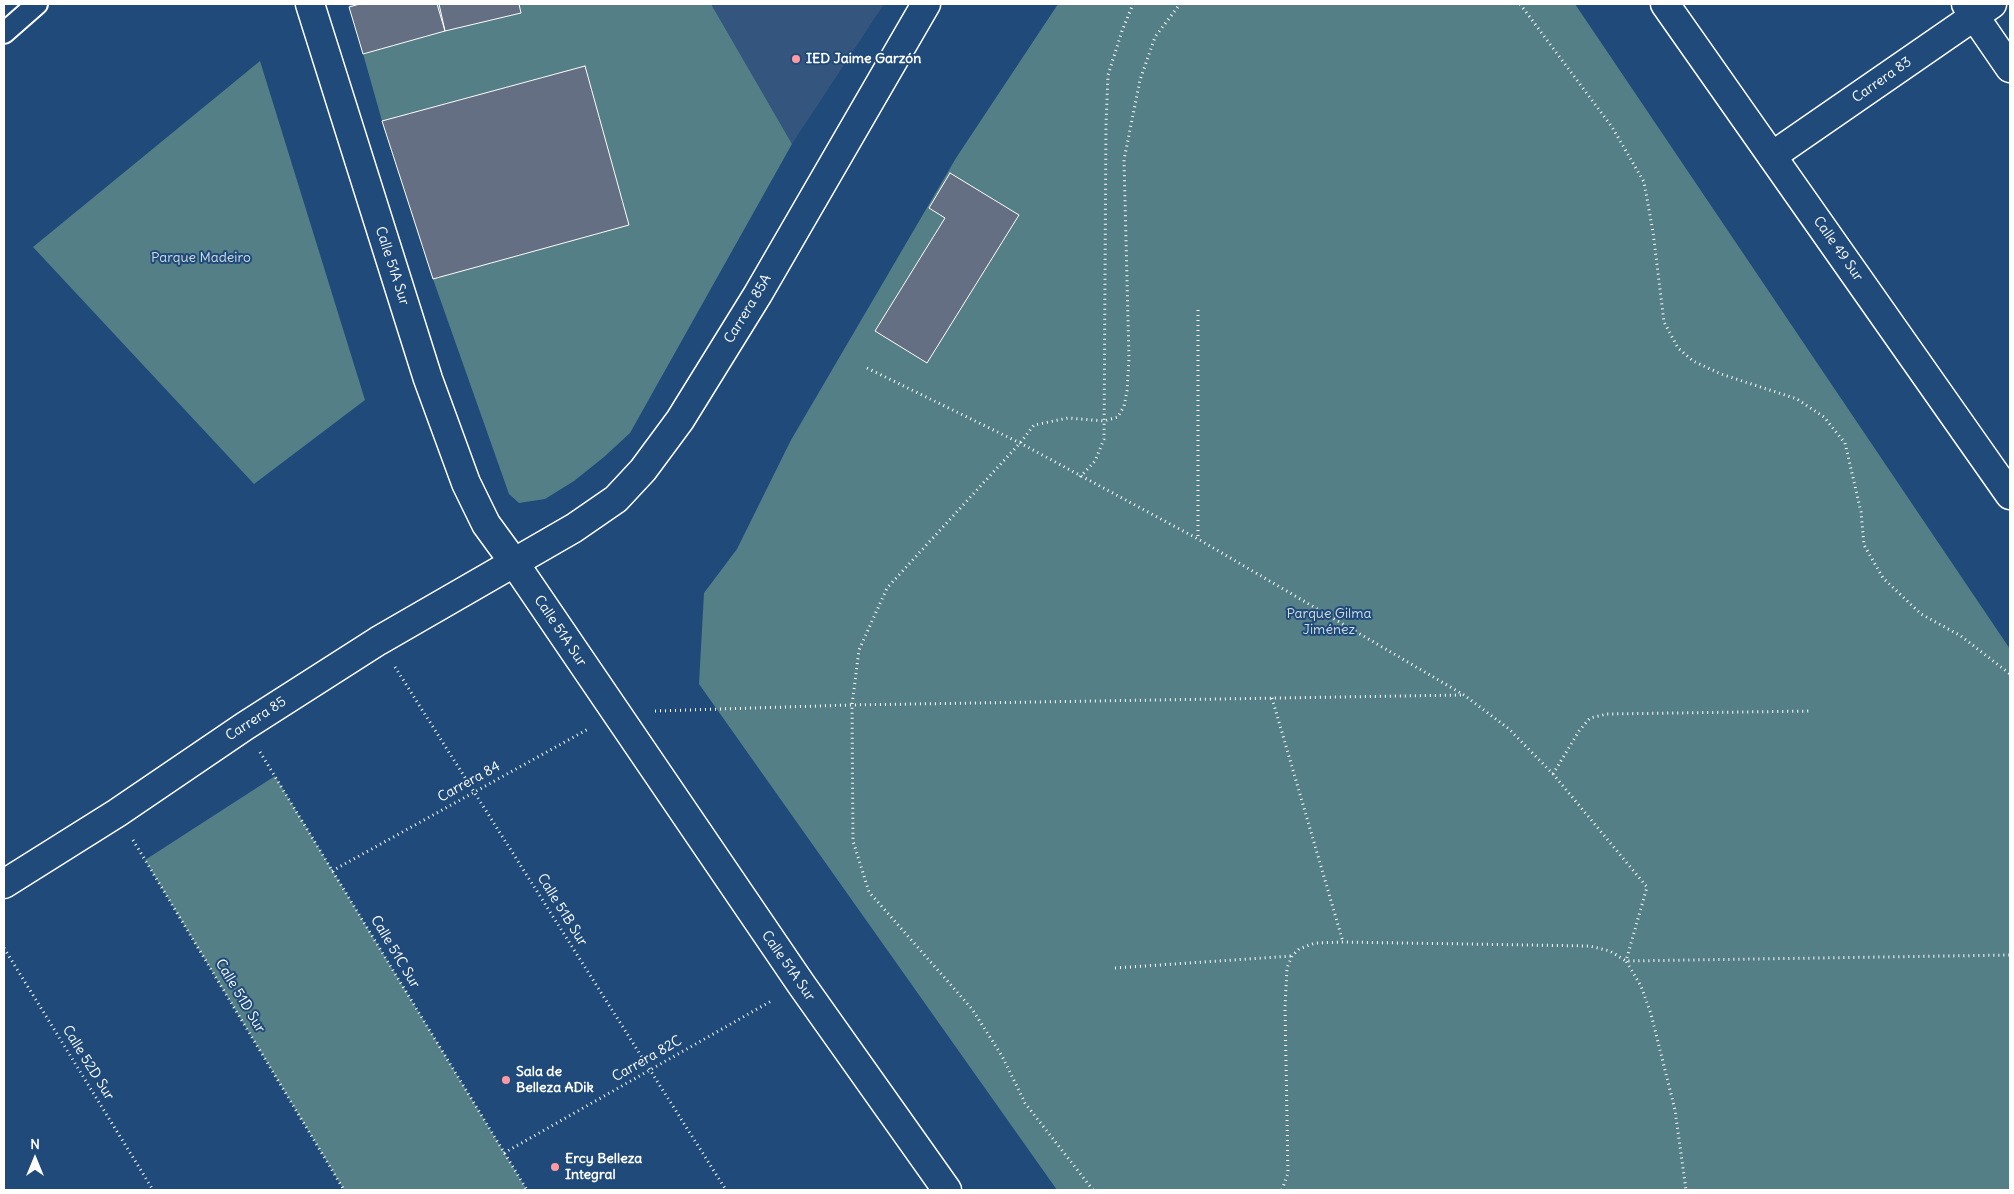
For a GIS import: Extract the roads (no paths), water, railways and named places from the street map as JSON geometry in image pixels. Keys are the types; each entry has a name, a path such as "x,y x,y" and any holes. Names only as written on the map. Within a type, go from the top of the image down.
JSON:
{"street":[{"name":"Calle 51A Sur","path":"310,4 428,379 459,466 486,524 801,984 947,1190"},
{"name":"Carrera 85A","path":"513,561 582,523 616,499 643,470 680,420 743,318 926,4"},
{"name":"Calle 49 Sur","path":"1665,4 2010,495"},
{"name":"Carrera 83","path":"1772,156 1977,8"},
{"path":"1977,8 2010,68"},
{"name":"Carrera 85","path":"4,884 117,813 245,726 378,641 513,561"}],"lane":[{"path":"4,33 37,4"}],"place":[{"name":"IED Jaime Garzón","path":"796,59"},
{"name":"Sala de Belleza ADik","path":"506,1080"},
{"name":"Ercy Belleza Integral","path":"555,1167"}],"park label":[{"name":"Parque Madeiro","path":"201,258"},
{"name":"Parque Gilma Jiménez","path":"1329,622"}]}
